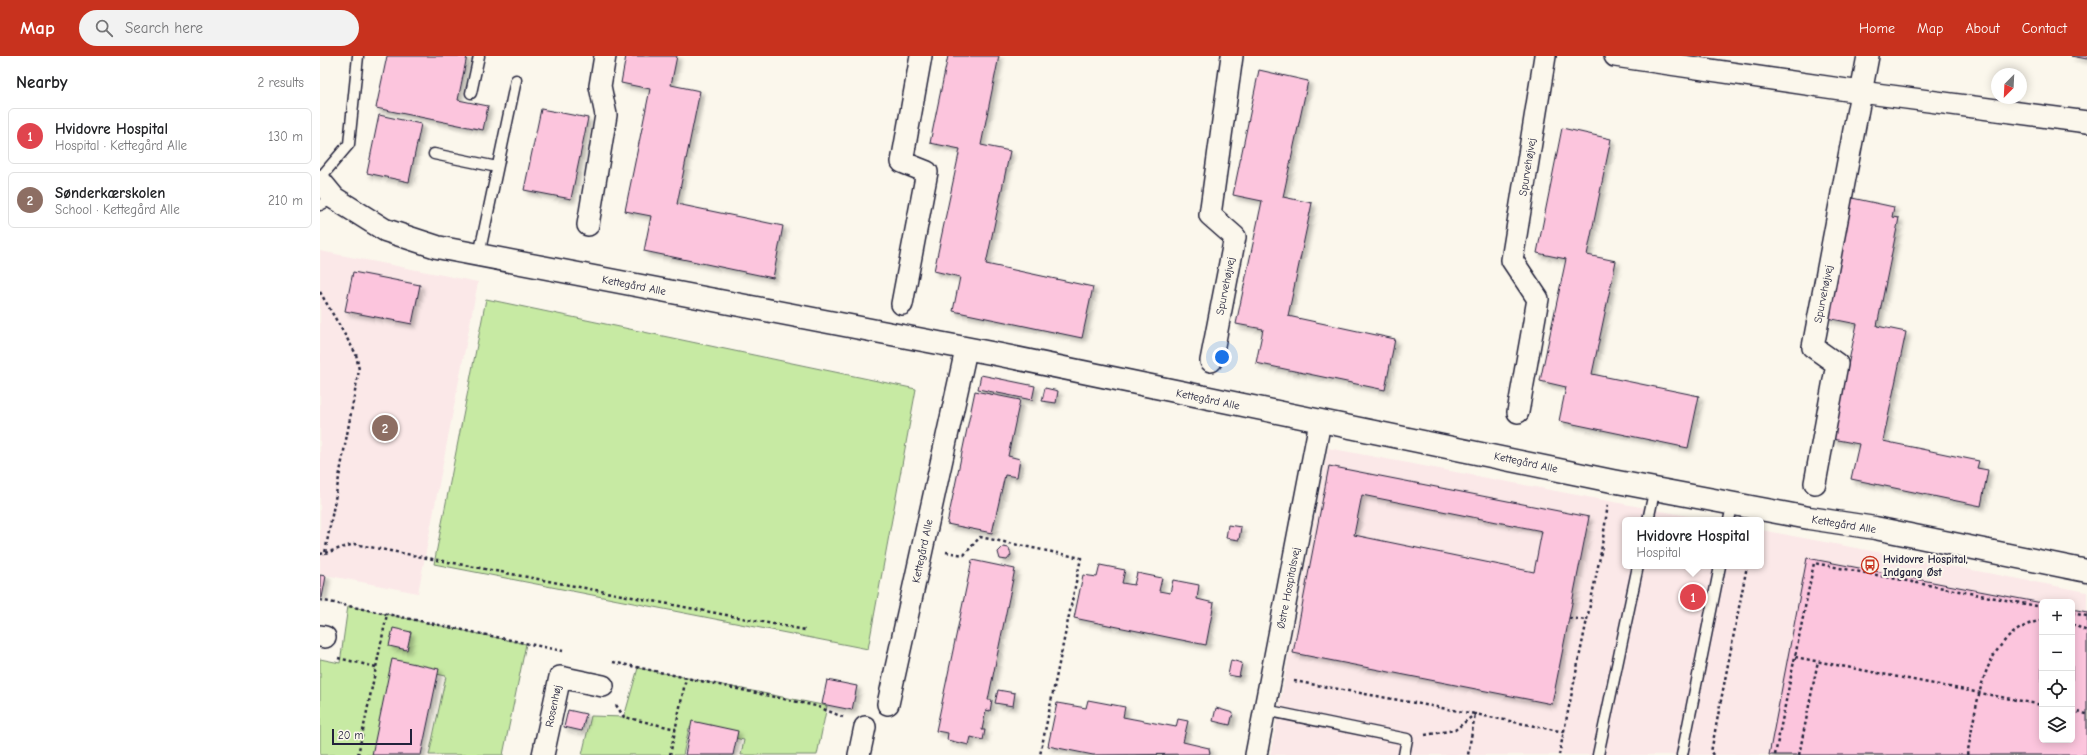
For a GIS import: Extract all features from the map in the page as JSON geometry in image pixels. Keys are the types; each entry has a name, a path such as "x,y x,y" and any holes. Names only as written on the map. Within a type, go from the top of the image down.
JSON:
{"street":[{"path":"588,225 606,115 600,86 605,56"},
{"path":"902,304 927,172 902,162 922,56"},
{"name":"Spurvehøjvej","path":"1211,361 1235,237 1210,215 1232,56"},
{"name":"Spurvehøjvej","path":"1518,412 1538,299 1512,260 1545,56"},
{"path":"1615,56 1862,92 2087,122"},
{"name":"Spurvehøjvej","path":"1815,483 1837,364 1812,347 1868,56"},
{"name":"Kettegård Alle","path":"320,180 327,201 385,230 437,247 966,350 991,353 1320,422 1508,458 1612,481 1655,488 1731,511 1809,518 1875,528 2087,571"},
{"name":"Kettegård Alle","path":"888,704 966,350"},
{"name":"Østre Hospitalsvej","path":"1256,755 1320,422"},
{"name":"Rosenhøj","path":"543,755 560,677 603,686"},
{"path":"859,755 865,727"}],"lane":[{"path":"320,180 349,144 358,56"},
{"path":"471,93 479,56"},
{"path":"479,255 516,80"},
{"path":"434,154 498,167"},
{"path":"1649,517 1655,488"},
{"path":"1598,755 1637,569"},
{"path":"1682,755 1719,569"},
{"path":"1265,710 1407,739 1404,755"}],"path":[{"path":"320,292 356,354 359,370 325,553"},
{"path":"1559,755 1601,552 1612,481"},
{"path":"923,547 964,555 980,537 1081,558 1040,755"},
{"path":"320,554 354,544 805,630"},
{"path":"1775,755 1814,563 2039,606"},
{"path":"1713,755 1711,752 1746,569"},
{"path":"358,755 387,614"},
{"path":"2075,614 2087,616"},
{"path":"1569,618 1587,620"},
{"path":"1967,755 1983,677 1989,660 2005,640 2020,628 2039,621"},
{"path":"2075,625 2087,631"},
{"path":"322,637 322,655 376,667"},
{"path":"1795,657 2039,704"},
{"path":"1798,755 1818,661"},
{"path":"1271,676 1564,732"},
{"path":"670,755 686,678"},
{"path":"603,686 624,717 676,729"},
{"path":"2075,712 2087,714"},
{"path":"1407,739 1454,730 1475,714"},
{"path":"1468,755 1475,714"}],"shaded area":[{"path":"320,251 478,282 418,593 320,574"},
{"path":"1328,448 1693,517 1622,517 1622,569 1764,569 1764,531 2087,592 2087,755 1270,755"}],"green space":[{"path":"486,299 916,389 868,649 434,564"},
{"path":"348,606 526,644 503,755 429,755 446,676 393,665 374,755 320,755 320,659 340,663"},
{"path":"638,668 827,706 817,755 741,755 744,740 689,728 683,755 582,755 591,716 624,717"}],"building":[{"path":"387,56 467,56 458,100 488,106 483,130 376,108"},
{"path":"626,56 677,56 671,85 700,91 677,204 783,226 773,278 644,251 651,216 625,211 650,89 621,83"},
{"path":"948,56 999,56 981,145 1010,151 986,264 1093,287 1082,338 953,311 960,277 934,271 960,149 930,143"},
{"path":"2071,56 2087,56 2087,59"},
{"path":"1259,70 1308,81 1283,197 1312,203 1288,316 1395,339 1385,390 1256,363 1263,329 1236,324 1262,201 1233,195"},
{"path":"541,109 588,118 571,199 524,190"},
{"path":"379,115 421,124 409,182 367,173"},
{"path":"1562,128 1611,139 1587,255 1616,261 1592,374 1699,396 1688,448 1559,421 1566,387 1540,381 1566,259 1537,253"},
{"path":"1852,198 1894,207 1892,217 1899,218 1877,326 1906,332 1883,441 1979,461 1977,468 1988,470 1981,506 1851,479 1859,444 1832,439 1857,324 1827,318"},
{"path":"353,272 420,285 412,324 345,311"},
{"path":"981,375 1035,386 1032,400 978,389"},
{"path":"1045,388 1058,391 1056,403 1042,401"},
{"path":"975,391 1020,400 1008,456 1020,459 1017,477 1005,475 992,533 947,524"},
{"path":"1329,466 1589,517 1552,704 1293,653","holes":["1362,495 1542,531 1534,572 1354,535"]},
{"path":"1228,525 1241,527 1239,540 1226,538"},
{"path":"1003,547 1009,548 1011,555 1007,560 1000,559 998,552"},
{"path":"1807,558 2039,602 2039,743 2075,743 2075,610 2087,612 2087,755 1769,755"},
{"path":"972,560 1015,569 988,700 992,700 990,711 986,710 982,730 985,730 983,740 971,737 969,745 947,740 948,733 936,731"},
{"path":"1100,565 1125,570 1122,583 1134,585 1137,573 1162,578 1159,591 1170,593 1173,580 1199,585 1197,599 1214,603 1206,645 1074,618 1083,575 1097,577"},
{"path":"320,575 326,576 322,598 320,598"},
{"path":"393,628 411,632 407,650 389,646"},
{"path":"392,659 439,669 421,755 372,755"},
{"path":"1231,660 1242,663 1239,677 1228,675"},
{"path":"827,680 857,686 852,710 822,704"},
{"path":"998,690 1015,693 1013,706 995,703"},
{"path":"1088,700 1125,707 1123,717 1176,727 1178,719 1188,721 1183,742 1209,748 1210,754 1093,755 1048,746 1057,703 1086,708"},
{"path":"1216,708 1233,713 1230,725 1213,721"},
{"path":"568,710 586,714 582,731 564,727"},
{"path":"692,721 738,731 733,755 685,755"}],"place":[{"name":"Sønderkærskolen","path":"385,428"},
{"name":"Hvidovre Hospital, Indgang Øst","path":"1870,565"},
{"name":"Hvidovre Hospital","path":"1693,597"}]}
